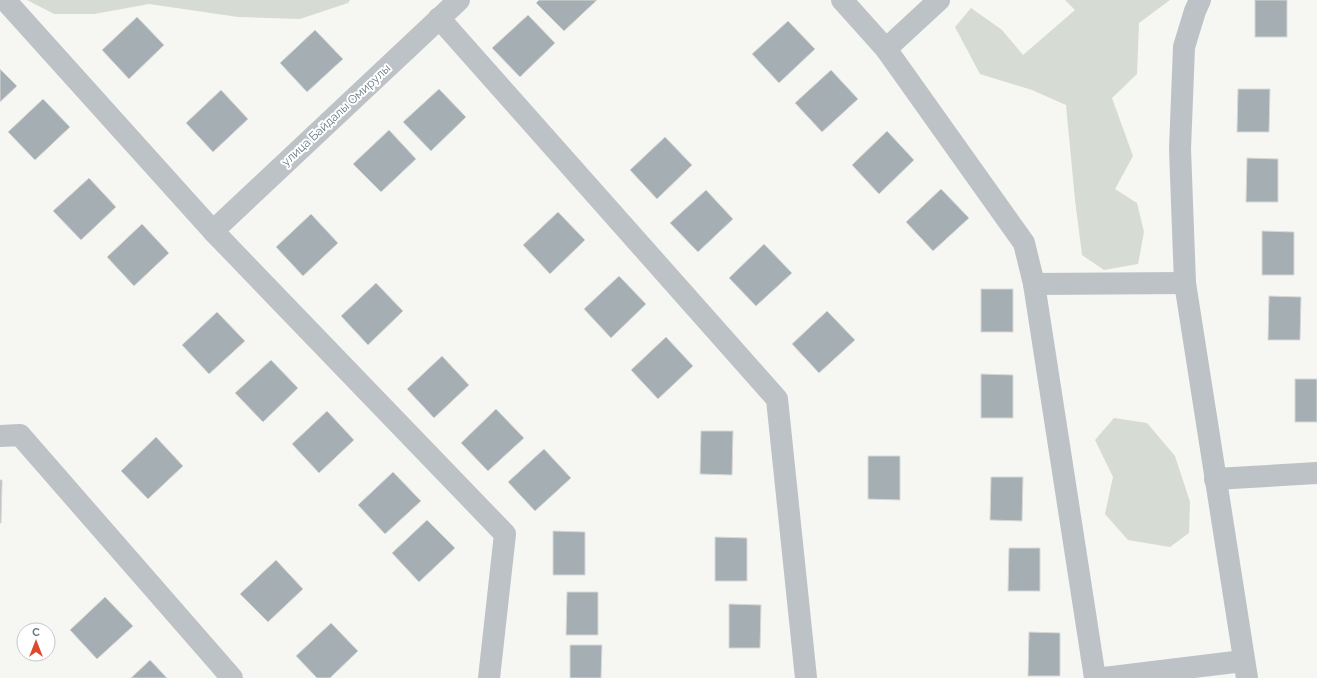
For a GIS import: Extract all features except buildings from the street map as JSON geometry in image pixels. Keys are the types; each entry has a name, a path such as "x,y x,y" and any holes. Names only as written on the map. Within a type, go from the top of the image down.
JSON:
{"street":[{"path":"5,0 213,231 505,534 489,678"},
{"name":"улица Байдалы Омирулы","path":"213,231 459,0"},
{"path":"842,0 886,49 1024,243 1034,284 1095,678"},
{"path":"886,49 939,0"},
{"path":"1104,678 1245,669 1185,283 1180,149 1184,47 1200,0"},
{"path":"439,18 776,399 806,678"},
{"path":"1034,284 1185,283"},
{"path":"0,436 20,435 232,678"},
{"path":"1215,479 1317,473"}],"shaded area":[{"path":"27,0 350,0 348,3 300,19 238,17 149,4 94,14 54,14"},
{"path":"1065,0 1170,0 1139,23 1137,74 1112,98 1133,156 1115,189 1137,203 1144,232 1138,264 1104,270 1082,255 1066,105 1032,90 980,74 955,27 971,8 1002,30 1023,55 1075,10"},
{"path":"1114,418 1147,423 1175,456 1190,502 1189,533 1170,547 1128,540 1105,514 1113,477 1095,440"}]}
